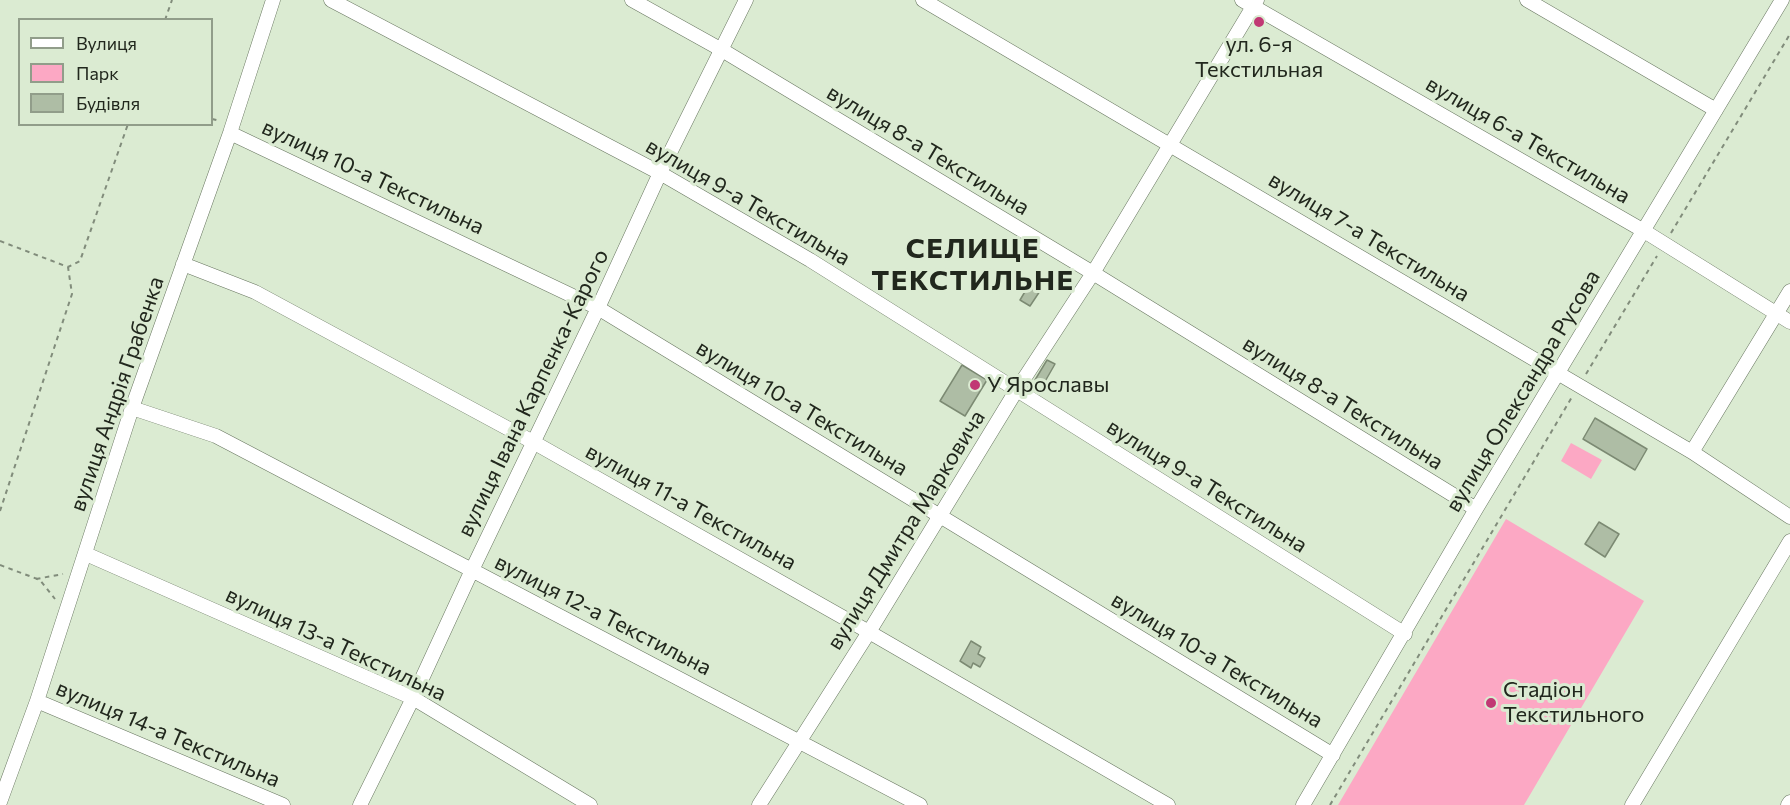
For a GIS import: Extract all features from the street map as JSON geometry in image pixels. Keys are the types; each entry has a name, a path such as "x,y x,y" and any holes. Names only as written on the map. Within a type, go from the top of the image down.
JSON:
{"street":[{"name":"вулиця Андрія Грабенка","path":"0,802 37,701 132,408 230,133 273,0"},
{"name":"вулиця 9-а Текстильна","path":"331,0 660,173 810,260 1405,634"},
{"name":"вулиця 8-а Текстильна","path":"632,0 722,50 1093,273 1476,509"},
{"name":"вулиця Івана Карпенка-Карого","path":"360,805 413,698 660,173 746,0"},
{"name":"вулиця 7-а Текстильна","path":"923,0 1692,452 1790,517"},
{"path":"1527,0 1716,110"},
{"name":"вулиця Олександра Русова","path":"1303,805 1476,509 1782,0"},
{"name":"вулиця Дмитра Марковича","path":"759,805 869,632 1016,391 1093,273 1251,2"},
{"name":"вулиця 6-а Текстильна","path":"1251,2 1644,231 1790,322"},
{"name":"вулиця 10-а Текстильна","path":"230,133 598,308 1333,755"},
{"name":"вулиця 11-а Текстильна","path":"183,264 255,292 533,442 869,632 1168,805"},
{"path":"1692,452 1790,291"},
{"name":"вулиця 12-а Текстильна","path":"132,408 216,436 920,805"},
{"path":"1632,805 1790,541"},
{"name":"вулиця 13-а Текстильна","path":"86,554 413,698 590,805"},
{"name":"вулиця 14-а Текстильна","path":"37,701 283,805"}],"path":[{"path":"166,18 172,0"},
{"path":"1330,805 1790,34"},
{"path":"0,242 68,267 80,261 127,126"},
{"path":"0,511 72,294 68,267"},
{"path":"0,565 40,580 66,614"},
{"path":"36,579 81,570"}],"green space":[{"path":"1571,443 1602,460 1591,479 1561,461"},
{"name":"Стадіон Текстильного","path":"1506,519 1644,601 1524,805 1338,805"}],"building":[{"path":"1029,285 1040,291 1030,306 1020,300"},
{"path":"1047,360 1055,364 1043,385 1035,380"},
{"path":"962,365 987,380 965,416 940,401"},
{"path":"1595,418 1647,449 1635,470 1583,439"},
{"path":"1599,522 1619,534 1605,557 1585,544"},
{"path":"971,641 981,647 978,654 985,658 980,667 973,663 971,668 960,661"}],"place":[{"name":"ул. 6-я Текстильная","path":"1259,22"},
{"name":"У Ярославы","path":"975,385"},
{"name":"Стадіон Текстильного","path":"1491,703"}],"district":[{"name":"СЕЛИЩЕ ТЕКСТИЛЬНЕ","path":"973,265"}]}
